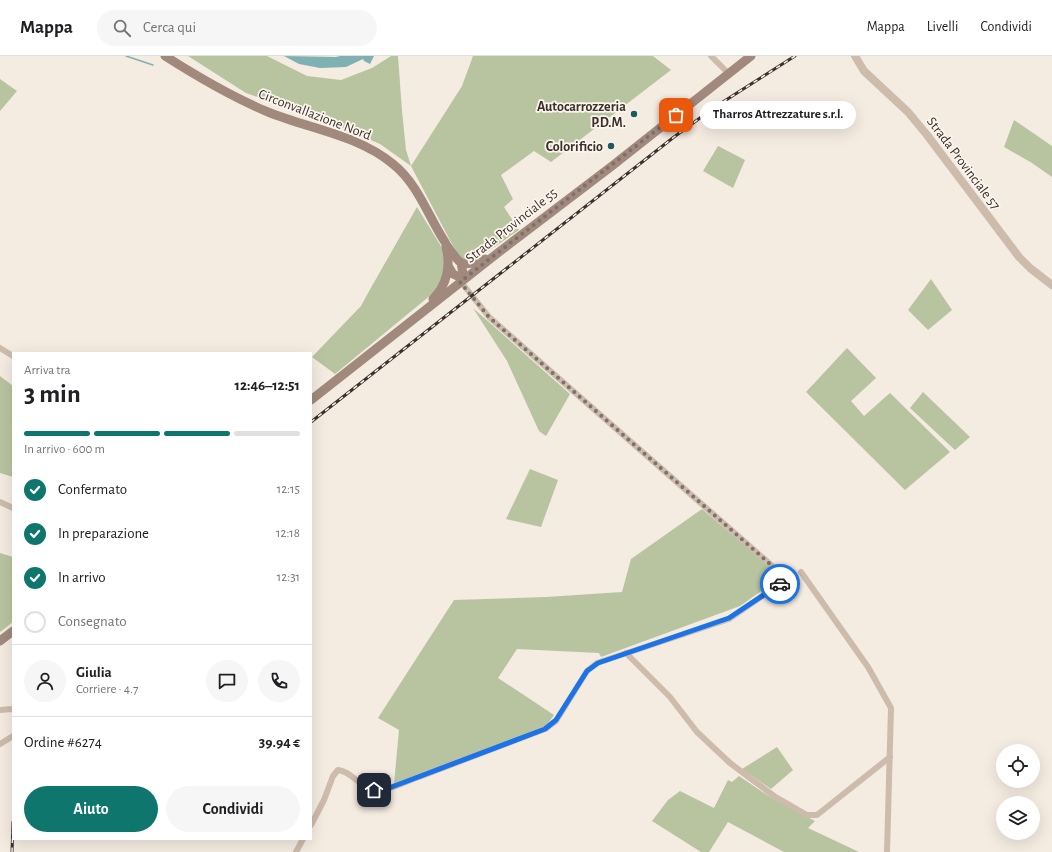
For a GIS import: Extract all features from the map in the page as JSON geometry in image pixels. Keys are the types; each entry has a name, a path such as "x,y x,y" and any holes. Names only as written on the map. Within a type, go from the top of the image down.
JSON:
{"main road":[{"name":"Circonvallazione Nord","path":"165,56 212,85 249,104 276,115 352,141 372,150 394,164 405,175 414,188 456,260 461,263 462,281"},
{"name":"Strada Provinciale 55","path":"312,399 498,252 612,166 751,56"},
{"name":"Circonvallazione Nord","path":"416,318 438,294 445,282 448,258 445,242"},
{"path":"461,263 467,265 477,263 498,252"},
{"path":"448,266 453,274 462,281"},
{"path":"0,641 12,632"}],"street":[{"path":"711,56 729,74"},
{"name":"Strada Provinciale 57","path":"855,56 864,71 908,112 927,135 1019,257 1030,268 1052,285"},
{"path":"312,823 324,800 333,776 338,770 344,771 368,788 381,790 545,729 556,720 587,671 598,663 729,618 787,579 489,317 462,281"},
{"path":"0,348 12,355"},
{"path":"0,502 12,508"},
{"path":"801,572 868,667 892,708 888,852"},
{"path":"626,653 670,697 697,732 730,763 774,796 807,815 817,815 890,757"},
{"path":"0,710 12,709"},
{"path":"0,744 12,737"},
{"path":"312,809 318,812"},
{"path":"296,852 302,840"}],"green space":[{"path":"188,56 267,56 307,76 341,80 372,68 391,56 398,56 406,150 411,166 380,144 338,126 246,93"},
{"path":"473,56 653,56 671,70 551,162 534,151 501,175 513,199 504,207 519,230 486,252 472,259 465,260 461,258 454,248 411,166 462,86"},
{"path":"0,79 17,91 0,111"},
{"path":"1014,120 1052,146 1052,177 1032,163 1004,147"},
{"path":"718,146 745,160 733,188 703,171"},
{"path":"417,207 444,251 444,267 441,283 432,294 335,374 312,357 361,306"},
{"path":"931,279 952,310 928,330 908,310"},
{"path":"473,308 570,394 546,436 539,431 507,361"},
{"path":"847,348 876,378 851,401 864,416 890,393 950,452 905,490 806,392"},
{"path":"0,376 12,385 12,477 0,473"},
{"path":"923,392 970,437 955,450 910,408"},
{"path":"530,469 558,480 541,527 506,519"},
{"path":"702,509 776,572 778,579 740,606 601,657 599,653 517,649 498,678 554,715 546,726 394,784 399,730 378,718 454,600 546,597 622,592 631,559"},
{"path":"0,553 12,557 12,623 0,632"},
{"path":"777,747 793,770 771,789 742,769"},
{"path":"739,776 767,795 815,821 808,828 859,852 784,852 728,822 709,852 701,852 652,821 668,800 680,791 714,808 728,780 732,782"}],"water":[{"path":"284,56 374,56 370,64 363,59 346,67 320,68 299,64"}],"waterway":[{"path":"126,56 153,65"}],"railway":[{"path":"312,421 674,137 715,107 795,56"},
{"path":"12,840 12,852"}],"way so far":[{"path":"676,115 612,166 460,282 489,317 782,574 787,579 780,584"}],"place":[{"name":"Autocarrozzeria P.D.M.","path":"634,114"},
{"name":"Tharros Attrezzature s.r.l.","path":"676,115"},
{"name":"Colorificio","path":"611,146"}],"route":[{"path":"374,790 389,788 545,729 556,720 587,671 598,663 729,618 780,584"}]}
